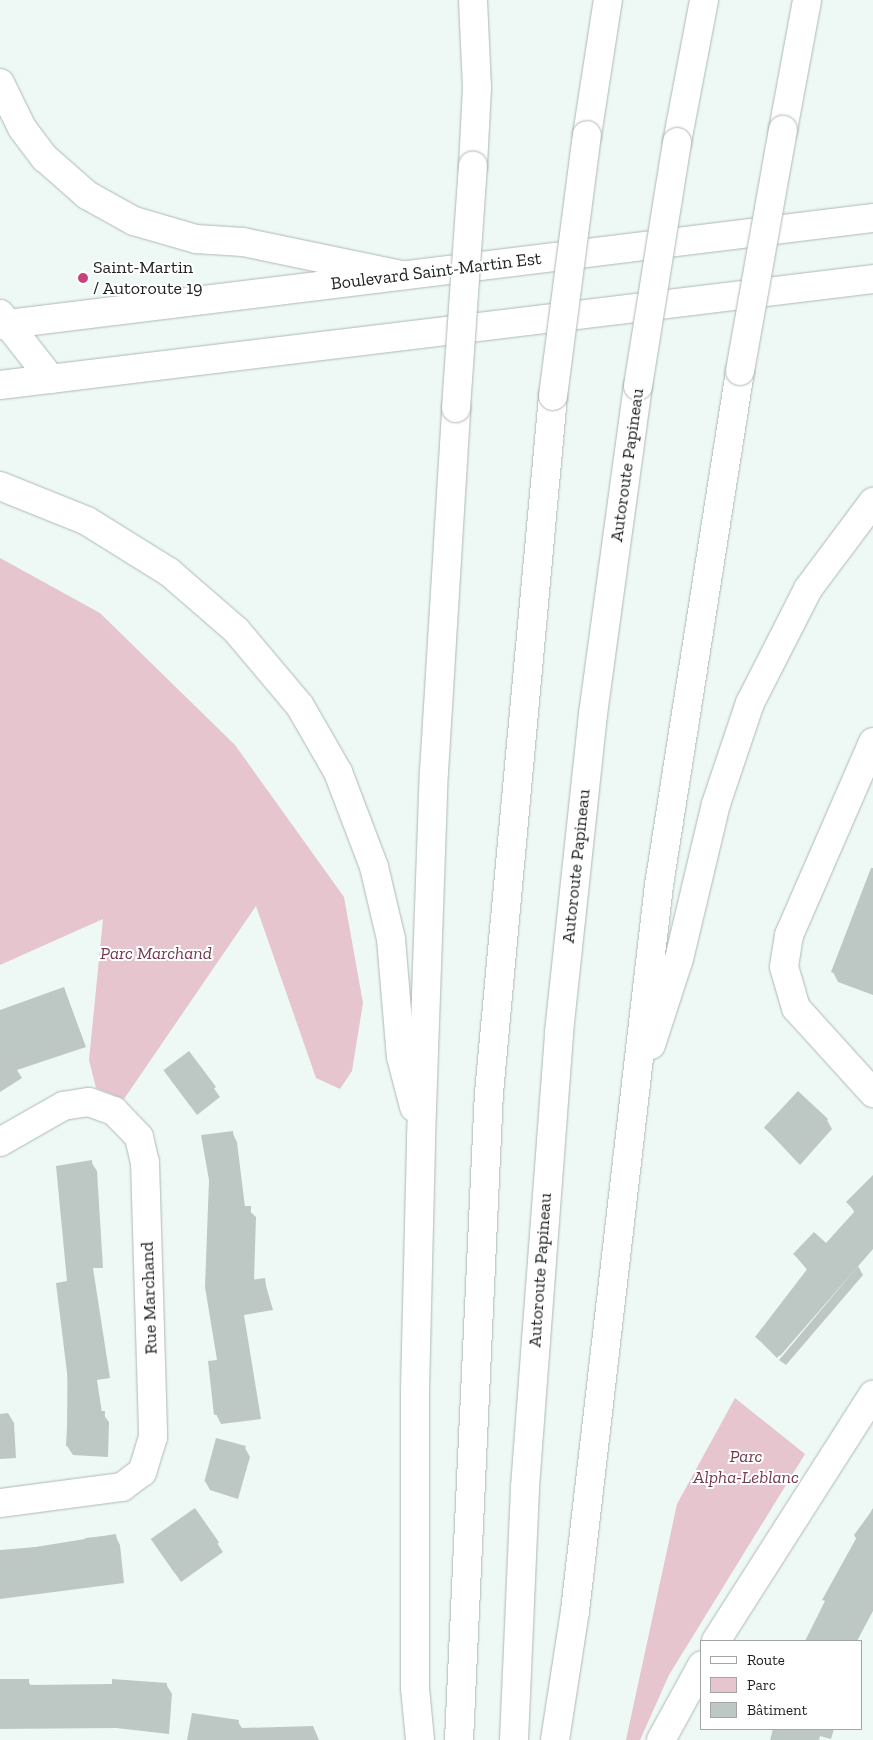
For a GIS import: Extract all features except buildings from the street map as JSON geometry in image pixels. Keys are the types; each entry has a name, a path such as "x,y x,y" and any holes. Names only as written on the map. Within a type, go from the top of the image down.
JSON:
{"main road":[{"path":"420,1740 415,1688 415,1390 422,1138 434,772 477,79 473,0"},
{"path":"458,1740 489,1093 553,396 606,0"},
{"name":"Autoroute Papineau","path":"514,1740 525,1487 556,1070 594,705 638,386 677,142 704,0"},
{"path":"555,1740 574,1619 632,1103 680,742 740,371 807,0"},
{"path":"0,83 22,128 45,158 87,195 126,217 187,237 243,242 400,275"},
{"name":"Boulevard Saint-Martin Est","path":"1,321 873,218"},
{"path":"0,385 873,280"},
{"path":"1,321 51,378"},
{"path":"0,486 87,521 169,572 236,630 305,714 342,780 374,867 391,939 401,1057 422,1138"},
{"path":"632,1103 680,960 714,813 750,703 808,590 873,502"},
{"path":"873,742 789,935 784,967 796,1008 873,1093"},
{"name":"Rue Marchand","path":"0,1142 63,1106 89,1102 114,1111 139,1137 145,1162 153,1436 142,1472 122,1487 0,1503"},
{"path":"717,1640 873,1395"},
{"path":"661,1740 700,1668"}],"green space":[{"name":"Parc Marchand","path":"0,558 100,613 235,745 344,897 363,1003 352,1071 340,1089 316,1078 256,906 124,1099 96,1088 89,1060 103,919 0,965"},
{"name":"Parc Alpha-Leblanc","path":"735,1398 805,1454 669,1675 640,1740 626,1740 677,1504"}],"place":[{"name":"Saint-Martin / Autoroute 19","path":"83,278"}]}
